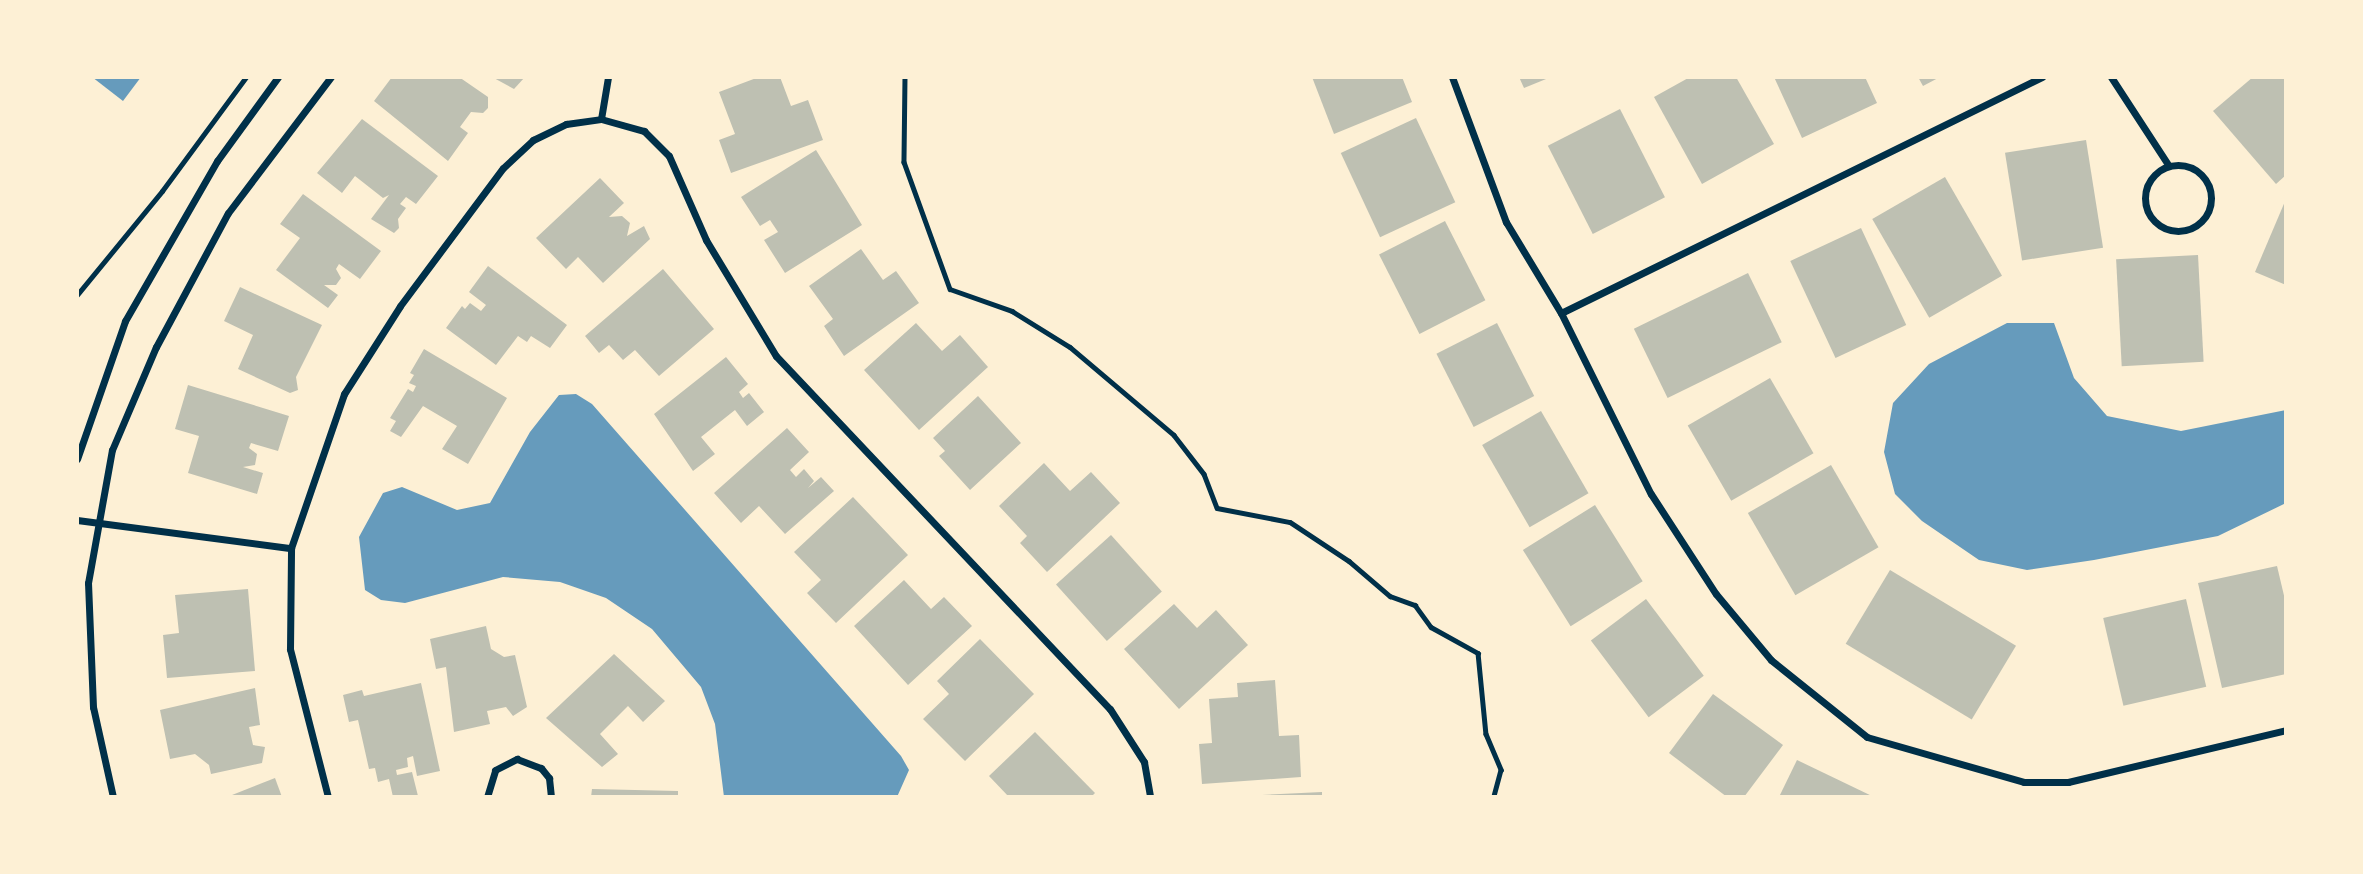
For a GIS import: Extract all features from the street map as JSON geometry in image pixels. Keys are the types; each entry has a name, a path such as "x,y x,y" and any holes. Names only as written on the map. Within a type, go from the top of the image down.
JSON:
{"street":[{"path":"77,459 125,321 217,161 278,77"},
{"path":"113,797 93,708 88,583 112,450 156,347 228,213 331,77"},
{"path":"601,119 608,77"},
{"path":"1452,77 1506,222 1561,313 1651,494 1716,594 1771,660 1867,737 2024,782 2068,782 2286,730"},
{"path":"1561,313 2042,77"},
{"path":"2111,77 2169,166"},
{"path":"328,797 290,649 291,548 344,394 400,306 503,167 533,140 566,124 601,119 644,131 669,156 706,240 776,356 1110,709 1144,762 1150,797"},
{"path":"2169,166 2190,166 2211,189 2210,210 2186,230 2163,228 2147,212 2144,201 2150,179 2169,166"},
{"path":"77,520 99,525 291,548"},
{"path":"487,797 495,770 517,759 541,768 549,778 551,797"}],"path":[{"path":"77,295 162,191 246,77"},
{"path":"905,77 904,162 950,289 1012,311 1070,347 1174,435 1204,474 1217,508 1290,522 1349,561 1390,596 1415,605 1432,626 1478,653 1486,734 1502,770 1494,797"}],"water":[{"path":"92,77 141,77 123,101"},
{"path":"2007,323 2054,323 2074,378 2107,416 2181,431 2286,410 2286,503 2218,536 2094,560 2027,570 1979,560 1922,521 1895,494 1884,452 1893,403 1929,364"},
{"path":"576,394 592,404 901,756 909,770 897,797 724,797 715,724 701,687 652,629 606,598 560,582 503,577 405,603 381,600 365,590 359,537 383,493 402,487 457,510 490,503 530,432 559,395"}],"building":[{"path":"392,77 459,77 488,97 488,108 483,113 471,112 460,127 468,133 448,161 374,101"},
{"path":"492,77 525,77 514,89"},
{"path":"759,77 780,77 791,106 808,100 823,140 731,173 719,140 735,134 719,92"},
{"path":"1312,77 1402,77 1412,102 1334,134"},
{"path":"1519,77 1551,77 1524,88"},
{"path":"1690,77 1736,77 1774,144 1702,184 1654,97"},
{"path":"1774,77 1865,77 1877,103 1802,138"},
{"path":"1918,77 1940,77 1923,86"},
{"path":"2253,77 2286,77 2286,175 2276,184 2213,111"},
{"path":"1620,109 1665,197 1593,234 1548,146"},
{"path":"1416,118 1455,202 1380,237 1341,153"},
{"path":"362,119 438,176 416,204 406,197 400,204 406,208 398,219 399,228 394,233 371,219 389,195 383,198 355,176 342,193 317,173"},
{"path":"2086,140 2103,248 2022,260 2005,153"},
{"path":"816,150 862,225 785,273 764,240 778,232 770,220 760,226 741,197"},
{"path":"1945,177 2002,276 1929,318 1872,219"},
{"path":"600,178 624,203 609,217 622,216 630,223 627,236 644,226 650,239 603,283 578,257 566,269 536,238"},
{"path":"303,194 381,251 360,279 339,264 336,269 341,278 336,285 324,285 338,295 328,308 276,270 300,238 280,224"},
{"path":"2286,199 2286,285 2255,272"},
{"path":"1445,221 1485,300 1419,334 1379,255"},
{"path":"1861,228 1906,325 1836,358 1790,261"},
{"path":"861,249 883,280 896,271 919,303 844,356 824,326 833,319 809,286"},
{"path":"2198,255 2204,362 2122,366 2116,259"},
{"path":"488,266 567,325 550,348 531,336 527,342 518,336 496,365 446,328 462,306 465,309 470,303 481,311 486,305 469,292"},
{"path":"663,269 714,329 659,376 635,350 623,360 609,345 599,353 585,336"},
{"path":"1748,273 1782,342 1668,398 1634,329"},
{"path":"240,287 322,325 296,377 298,390 290,393 238,369 253,335 224,321"},
{"path":"916,323 942,351 960,335 988,367 919,430 864,370"},
{"path":"1497,323 1534,396 1474,427 1436,354"},
{"path":"424,349 507,398 468,464 442,449 457,426 423,406 401,437 390,431 396,421 390,418 408,389 413,392 416,386 409,383 414,375 410,373"},
{"path":"726,357 748,384 739,392 743,398 749,393 764,412 747,426 735,410 701,437 715,454 693,471 654,414"},
{"path":"1770,378 1814,453 1731,501 1688,426"},
{"path":"188,385 289,416 278,451 251,443 249,448 257,454 255,465 243,467 263,473 257,494 188,473 199,436 175,429"},
{"path":"978,396 1021,443 970,490 939,456 945,451 933,438"},
{"path":"1541,411 1588,493 1530,527 1482,445"},
{"path":"787,428 809,452 790,470 796,477 804,469 814,481 808,488 821,477 834,491 785,534 759,506 741,523 714,493"},
{"path":"1044,463 1070,491 1091,472 1120,503 1047,572 1020,543 1027,536 999,506"},
{"path":"1831,465 1878,547 1795,595 1748,513"},
{"path":"853,497 908,555 836,623 807,593 821,580 794,552"},
{"path":"1595,505 1643,581 1571,626 1523,550"},
{"path":"1111,535 1162,591 1107,641 1056,585"},
{"path":"2277,566 2286,604 2286,674 2222,688 2198,583"},
{"path":"1890,570 2016,646 1972,719 1846,644"},
{"path":"904,580 931,609 944,597 972,626 908,685 854,626"},
{"path":"248,589 255,671 167,678 163,635 179,633 175,595"},
{"path":"1646,599 1704,676 1649,717 1591,641"},
{"path":"2186,599 2206,687 2123,706 2103,618"},
{"path":"1174,604 1197,628 1216,610 1248,645 1179,709 1124,649"},
{"path":"486,626 491,649 504,657 515,655 527,707 513,716 506,707 487,711 490,724 454,732 446,667 436,669 430,639"},
{"path":"980,639 1034,694 965,761 923,719 949,694 937,681"},
{"path":"614,654 665,701 643,722 628,706 600,734 618,754 602,767 546,718"},
{"path":"1275,680 1279,736 1299,735 1301,777 1202,784 1199,744 1212,743 1209,699 1238,697 1237,683"},
{"path":"421,683 440,771 417,776 413,756 407,758 408,767 396,770 397,775 412,772 418,796 393,797 389,779 378,782 375,768 369,769 358,720 349,722 343,695 362,690 364,696"},
{"path":"255,688 260,725 249,727 253,745 265,747 262,763 211,774 209,765 195,754 170,759 160,710"},
{"path":"1713,694 1783,745 1744,797 1727,797 1669,753"},
{"path":"1035,732 1095,793 1091,797 1009,797 989,776"},
{"path":"1797,760 1874,797 1779,797"},
{"path":"275,778 282,797 227,797"},
{"path":"592,789 678,791 678,797 591,797"},
{"path":"1322,792 1322,797 1262,797 1262,795"}]}
